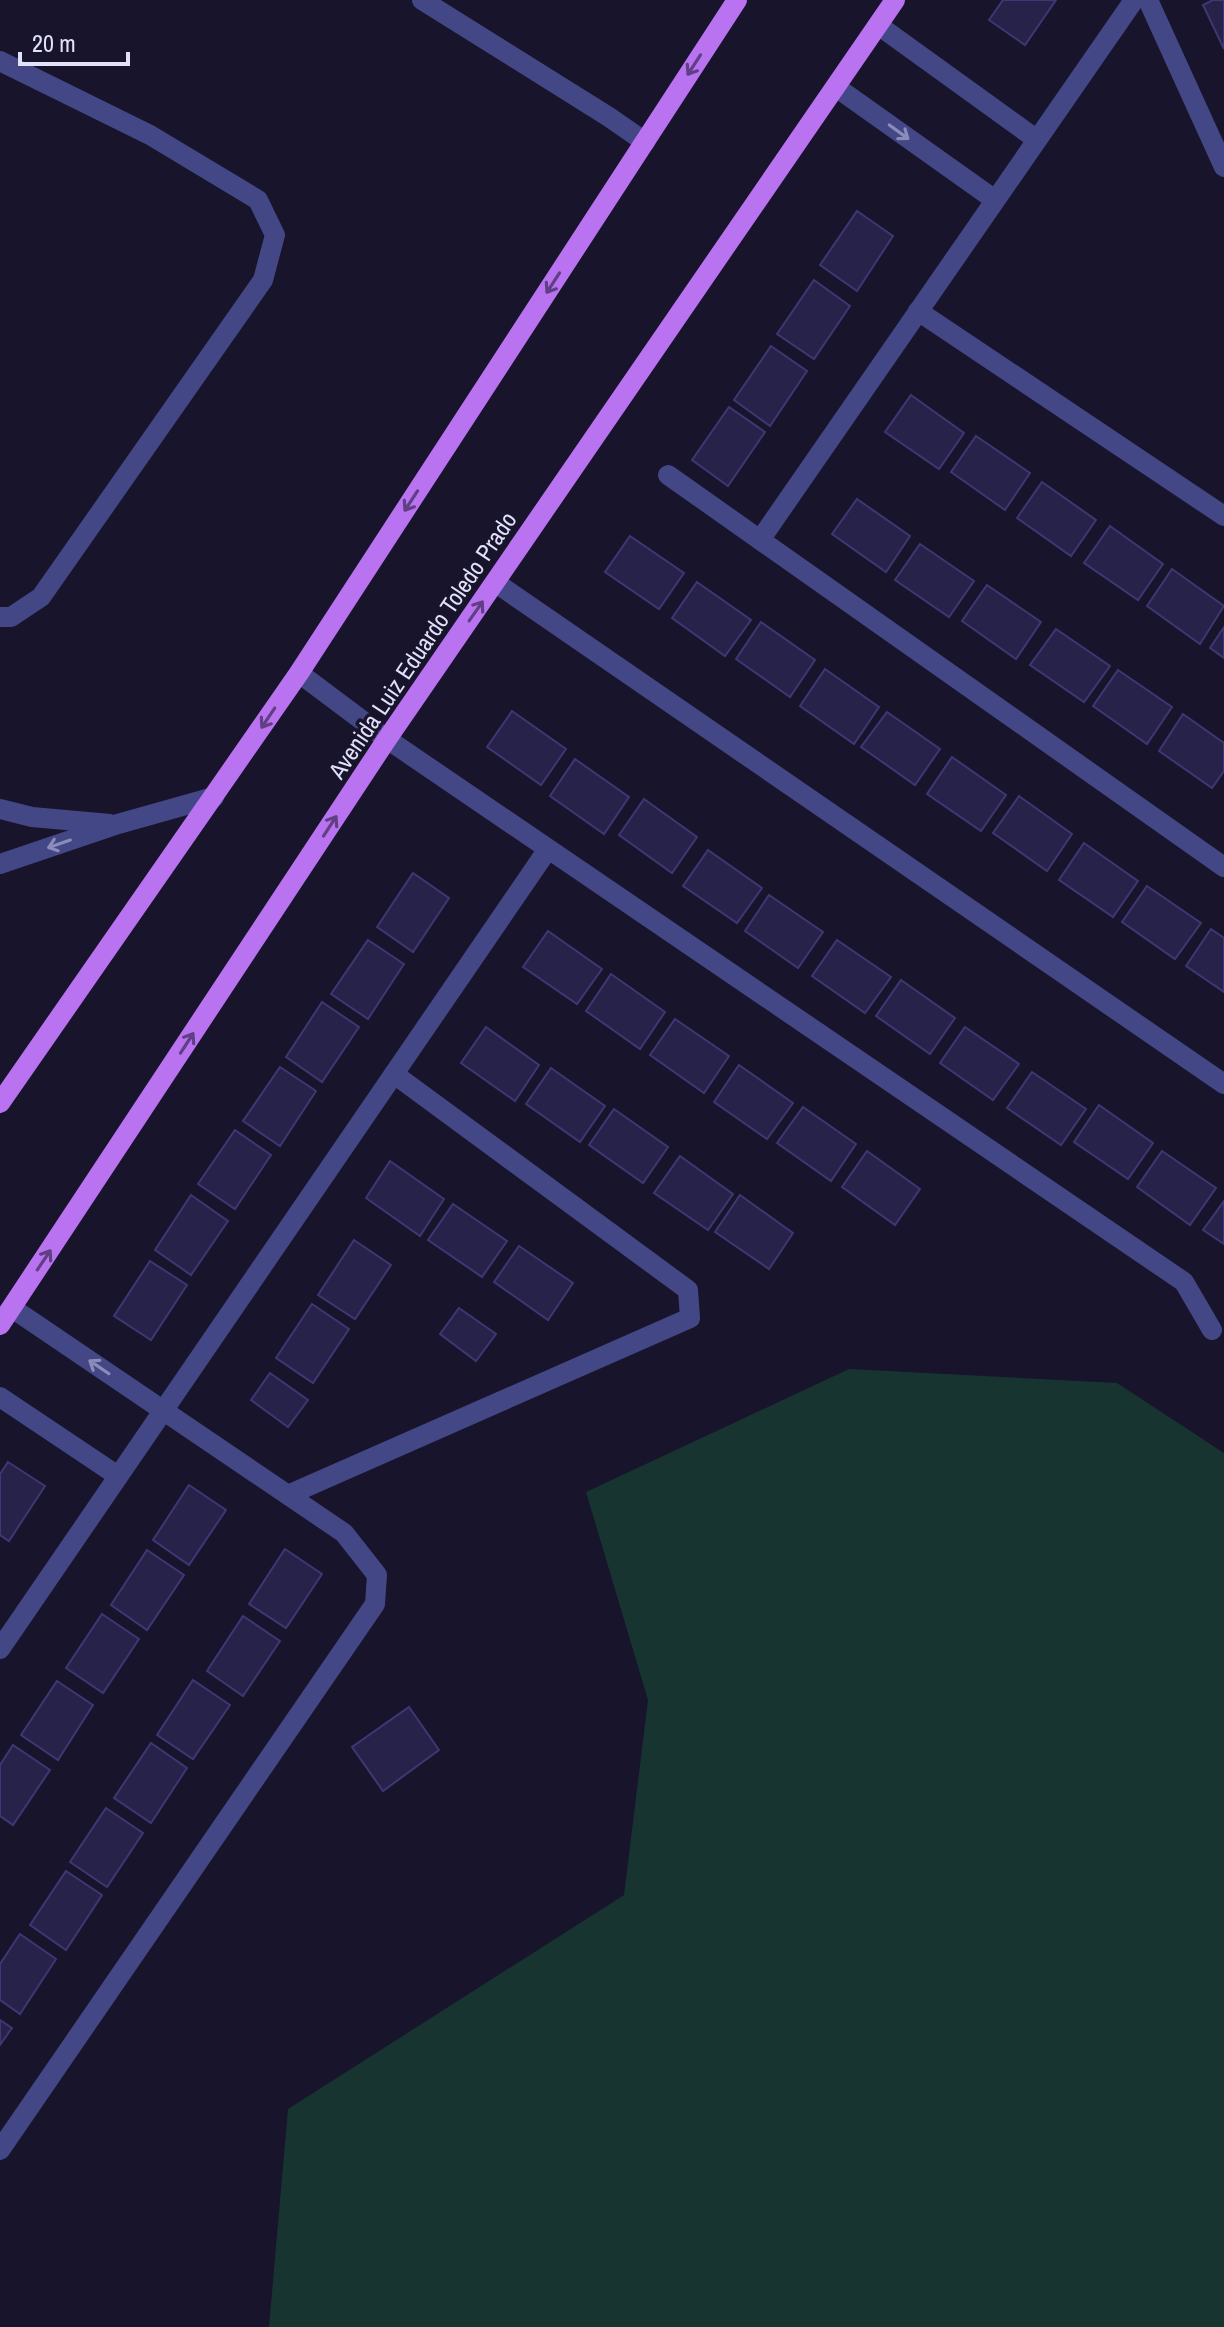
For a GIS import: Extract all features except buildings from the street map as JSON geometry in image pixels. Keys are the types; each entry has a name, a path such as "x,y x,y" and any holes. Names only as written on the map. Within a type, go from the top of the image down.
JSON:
{"main road":[{"path":"0,1103 299,673 737,0"},
{"name":"Avenida Luiz Eduardo Toledo Prado","path":"6,1316 387,739 895,0"}],"street":[{"path":"422,0 645,142"},
{"path":"760,540 1134,0"},
{"path":"1148,0 1224,167"},
{"path":"878,25 1036,139"},
{"path":"0,61 150,135 258,200 275,235 263,280 41,597 11,617 0,617"},
{"path":"836,87 995,200"},
{"path":"918,311 1224,516"},
{"path":"668,475 1224,867"},
{"path":"496,583 1224,1084"},
{"path":"299,673 387,739 1184,1282 1212,1330"},
{"path":"0,864 118,824 214,797"},
{"path":"0,809 32,817 118,824"},
{"path":"0,1649 548,849"},
{"path":"288,1495 690,1318 688,1290 394,1074"},
{"path":"0,2150 375,1604 377,1575 344,1533 163,1411 6,1316"},
{"path":"0,1397 118,1476"}],"green space":[{"path":"849,1369 1117,1383 1224,1453 1224,2327 269,2327 288,2109 624,1895 648,1700 586,1492"}]}
